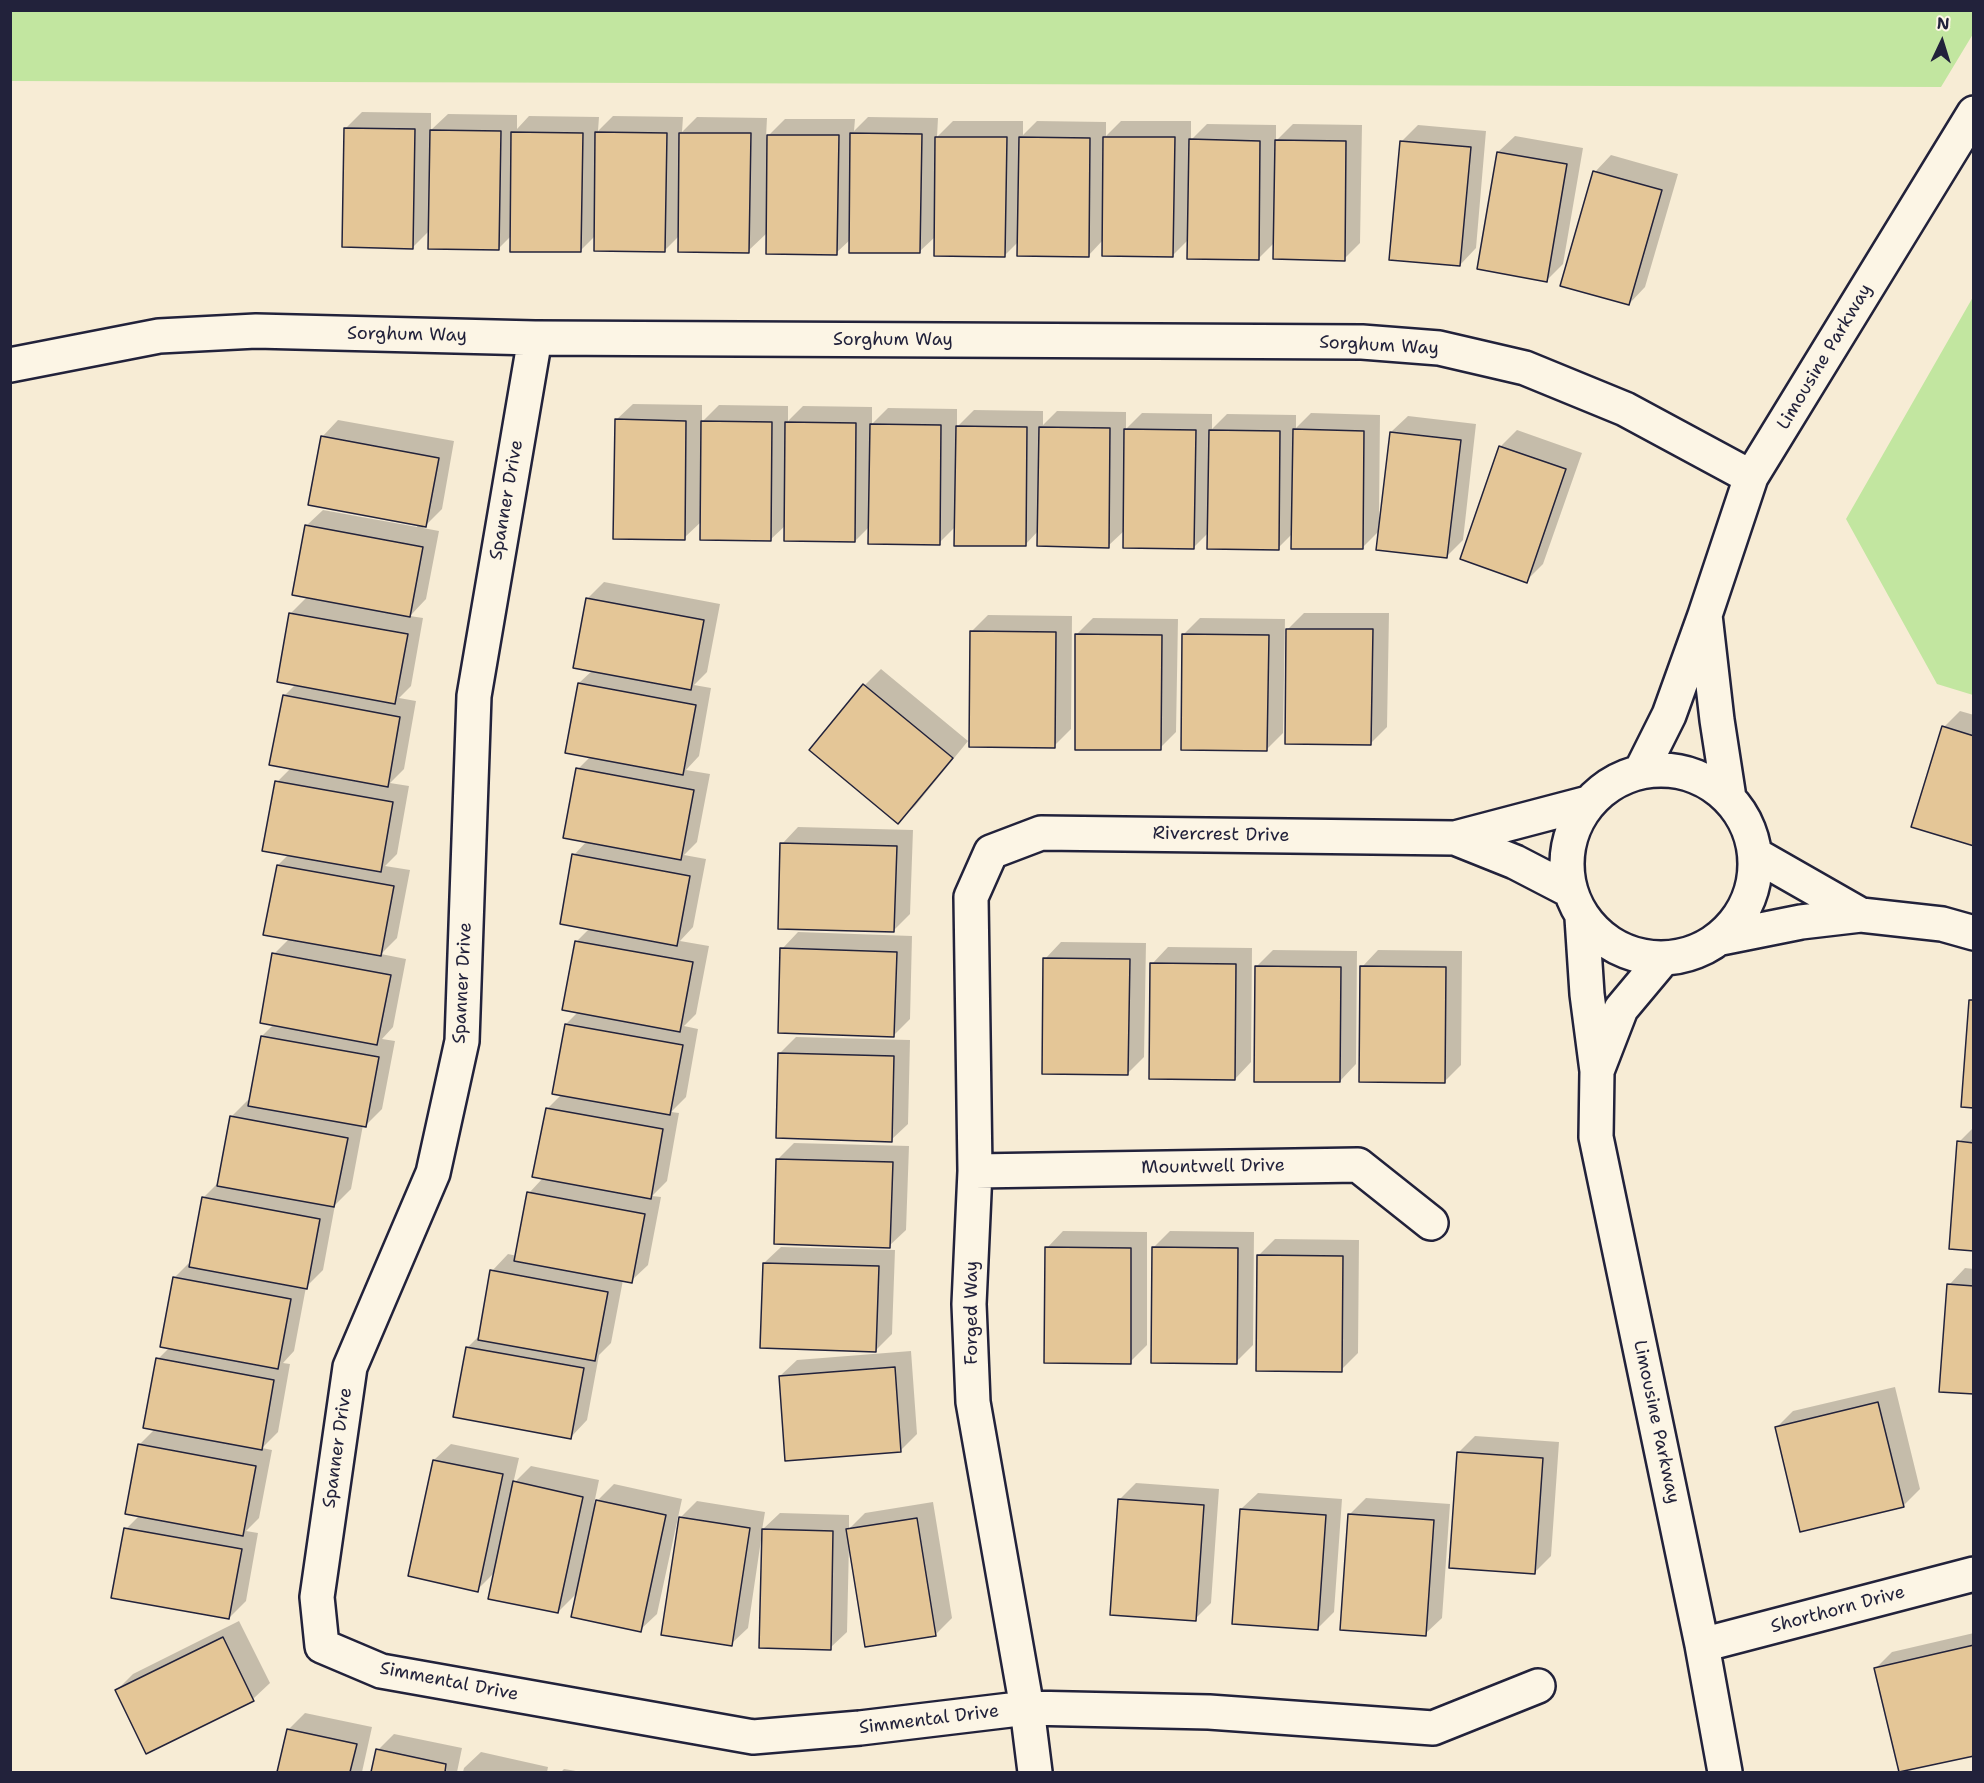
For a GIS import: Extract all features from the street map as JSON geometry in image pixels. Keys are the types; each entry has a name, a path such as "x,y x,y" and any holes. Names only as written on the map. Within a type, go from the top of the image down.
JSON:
{"street":[{"name":"Limousine Parkway","path":"1641,771 1669,715 1751,477 1974,113"},
{"name":"Sorghum Way","path":"10,365 159,336 256,331 535,338 1350,342 1439,348 1525,368 1626,409 1751,477"},
{"name":"Spanner Drive","path":"322,1646 317,1597 350,1367 433,1173 462,1041 474,696 535,338"},
{"name":"Limousine Parkway","path":"1705,615 1729,798"},
{"path":"1673,770 1703,779 1729,798 1747,824 1755,855 1754,886 1742,915 1721,938 1693,954 1662,960 1631,954 1603,940 1576,904 1566,859 1572,829 1588,803 1612,783 1641,771 1673,770"},
{"name":"Rivercrest Drive","path":"991,852 1041,833 1455,838 1588,803"},
{"name":"Rivercrest Drive","path":"1455,838 1515,862 1576,904"},
{"name":"Forged Way","path":"991,852 971,897 975,1171 969,1304 973,1402 1027,1708 1035,1773"},
{"path":"1755,855 1861,915"},
{"name":"Limousine Parkway","path":"1576,904 1597,1071 1596,1137 1702,1645 1725,1773"},
{"path":"1721,938 1801,922 1861,915 1942,924 1974,933"},
{"name":"Limousine Parkway","path":"1597,1071 1621,1009 1662,960"},
{"name":"Mountwell Drive","path":"975,1171 1358,1165 1431,1223"},
{"name":"Shorthorn Drive","path":"1702,1645 1974,1574"},
{"name":"Simmental Drive","path":"322,1646 381,1671 753,1737 860,1728 1027,1708 1209,1712 1433,1728 1538,1686"}],"green space":[{"path":"11,10 1973,10 1973,34 1941,87 11,81"},
{"path":"1973,297 1973,695 1937,684 1846,519"}],"building":[{"path":"344,128 415,129 413,249 342,247"},
{"path":"430,130 501,131 499,250 428,249"},
{"path":"511,132 583,133 581,252 510,252"},
{"path":"595,132 667,133 665,252 594,251"},
{"path":"679,133 751,133 749,253 678,252"},
{"path":"850,133 922,134 920,253 849,253"},
{"path":"767,135 839,135 837,255 766,254"},
{"path":"935,137 1007,137 1005,257 934,256"},
{"path":"1019,137 1090,138 1089,257 1017,256"},
{"path":"1103,137 1175,137 1173,257 1102,256"},
{"path":"1189,139 1260,141 1259,260 1187,259"},
{"path":"1275,140 1346,141 1345,261 1273,259"},
{"path":"1400,141 1471,147 1460,266 1389,260"},
{"path":"1497,152 1567,164 1547,282 1477,269"},
{"path":"1593,171 1662,190 1629,305 1560,286"},
{"path":"615,419 686,421 685,540 613,539"},
{"path":"701,421 772,422 771,541 700,540"},
{"path":"785,422 856,423 855,542 784,541"},
{"path":"870,424 941,425 940,545 868,544"},
{"path":"956,426 1027,427 1026,546 954,546"},
{"path":"1039,427 1110,428 1109,548 1037,546"},
{"path":"1124,429 1196,430 1194,549 1123,548"},
{"path":"1293,429 1364,431 1363,549 1291,549"},
{"path":"1209,430 1280,431 1279,550 1207,549"},
{"path":"1390,432 1461,440 1447,558 1376,550"},
{"path":"321,436 439,458 426,527 308,505"},
{"path":"1499,446 1566,469 1527,583 1460,559"},
{"path":"305,525 423,547 410,617 292,595"},
{"path":"586,598 704,620 691,690 573,668"},
{"path":"289,613 408,634 395,704 277,682"},
{"path":"1286,629 1373,629 1371,745 1285,744"},
{"path":"970,631 1056,632 1055,748 969,747"},
{"path":"1075,634 1162,635 1161,750 1075,750"},
{"path":"1182,634 1269,635 1267,751 1181,750"},
{"path":"578,683 696,705 683,775 565,753"},
{"path":"863,684 953,758 898,824 809,750"},
{"path":"283,695 400,717 388,787 269,765"},
{"path":"1942,726 1974,736 1974,846 1911,827"},
{"path":"576,768 694,790 681,860 563,838"},
{"path":"275,781 393,802 381,872 262,851"},
{"path":"780,843 897,846 894,932 778,929"},
{"path":"572,854 690,876 677,946 560,924"},
{"path":"277,865 394,886 381,956 263,935"},
{"path":"575,941 693,962 680,1032 562,1010"},
{"path":"780,948 897,952 894,1037 778,1033"},
{"path":"272,953 391,975 377,1045 260,1023"},
{"path":"1043,958 1130,959 1128,1075 1042,1074"},
{"path":"1150,963 1236,964 1235,1080 1149,1079"},
{"path":"1255,966 1341,967 1340,1082 1254,1082"},
{"path":"1360,966 1446,967 1445,1083 1359,1082"},
{"path":"1969,1000 1974,1000 1974,1108 1961,1107"},
{"path":"565,1024 683,1045 670,1115 552,1094"},
{"path":"261,1036 379,1057 366,1127 248,1106"},
{"path":"778,1053 894,1056 892,1142 776,1138"},
{"path":"546,1108 663,1129 651,1199 532,1177"},
{"path":"230,1116 348,1138 334,1207 217,1186"},
{"path":"1957,1141 1974,1143 1974,1251 1949,1249"},
{"path":"776,1159 893,1162 890,1248 774,1244"},
{"path":"527,1192 645,1214 632,1283 514,1261"},
{"path":"202,1197 320,1219 307,1289 189,1267"},
{"path":"1045,1247 1131,1248 1131,1364 1044,1363"},
{"path":"1152,1247 1238,1248 1237,1364 1151,1363"},
{"path":"1257,1255 1343,1256 1342,1372 1256,1371"},
{"path":"763,1263 879,1266 876,1352 760,1348"},
{"path":"490,1270 608,1292 595,1361 478,1340"},
{"path":"173,1277 291,1299 278,1369 160,1347"},
{"path":"1947,1284 1974,1286 1974,1394 1939,1392"},
{"path":"466,1347 584,1368 571,1439 453,1417"},
{"path":"156,1358 274,1380 262,1450 143,1428"},
{"path":"895,1367 901,1452 785,1461 779,1376"},
{"path":"1878,1402 1904,1507 1800,1532 1775,1427"},
{"path":"138,1444 256,1466 243,1536 125,1514"},
{"path":"1457,1452 1543,1458 1535,1574 1449,1568"},
{"path":"433,1460 503,1474 478,1592 408,1576"},
{"path":"513,1481 583,1497 558,1613 488,1599"},
{"path":"1118,1499 1204,1505 1196,1621 1110,1615"},
{"path":"596,1500 666,1515 641,1632 571,1617"},
{"path":"1240,1509 1326,1515 1318,1630 1232,1624"},
{"path":"1348,1514 1434,1520 1426,1636 1340,1630"},
{"path":"679,1517 750,1528 732,1646 661,1635"},
{"path":"917,1518 936,1636 865,1647 846,1529"},
{"path":"124,1528 242,1549 229,1619 111,1598"},
{"path":"762,1529 833,1531 831,1650 759,1648"},
{"path":"223,1637 254,1701 146,1754 115,1690"},
{"path":"1974,1645 1974,1756 1899,1772 1874,1668"},
{"path":"287,1729 357,1744 350,1772 277,1772"},
{"path":"376,1749 446,1764 445,1772 371,1772"}]}
